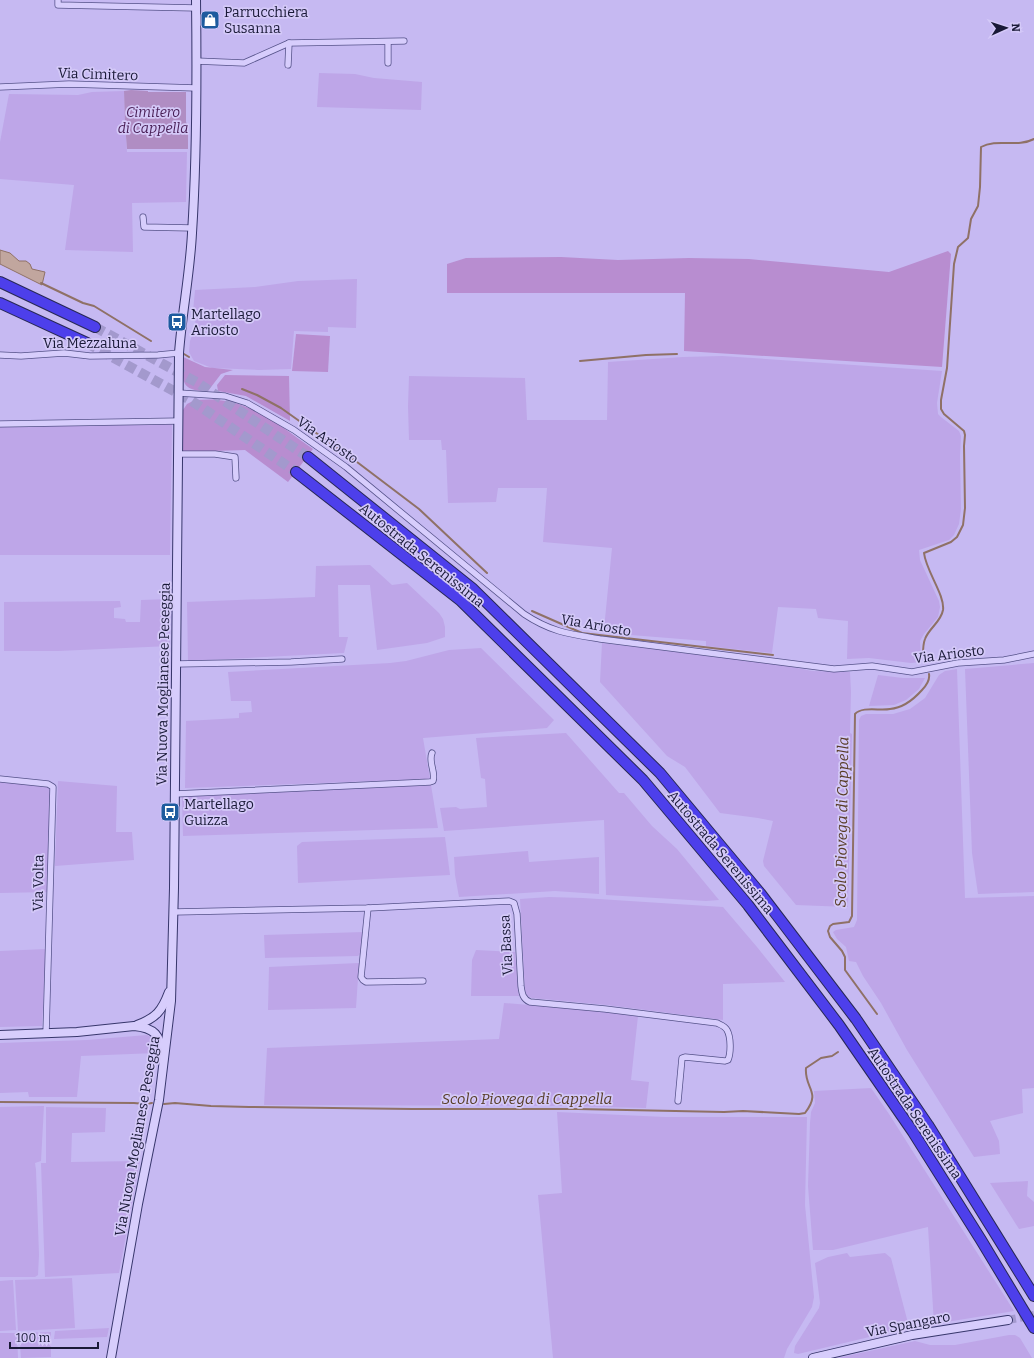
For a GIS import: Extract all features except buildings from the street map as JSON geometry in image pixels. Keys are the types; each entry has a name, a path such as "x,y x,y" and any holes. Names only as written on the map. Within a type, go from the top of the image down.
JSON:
{"highway":[{"path":"0,282 95,327"},
{"path":"0,302 87,343"},
{"name":"Autostrada Serenissima","path":"308,457 473,589 660,773 760,893 856,1019 928,1125 1034,1296"},
{"name":"Autostrada Serenissima","path":"296,472 460,600 643,780 748,906 839,1025 913,1132 1034,1328"}],"main road":[{"name":"Via Nuova Moglianese Peseggia","path":"111,1358 128,1259 158,1108 169,1027 172,984 174,912 179,353 192,228 195,150 196,4"},
{"path":"134,1026 155,1016 165,1004 172,984"},
{"path":"0,1035 77,1032 134,1026 142,1026 153,1031 163,1031 169,1027 161,1020 151,1019"},
{"path":"153,1031 161,1043 164,1067"},
{"name":"Via Spangaro","path":"814,1358 912,1335 1008,1320"}],"street":[{"path":"58,0 58,5 118,3 196,4"},
{"path":"388,42 388,63"},
{"path":"196,61 244,63 289,44 404,42"},
{"path":"288,65 289,44"},
{"name":"Via Cimitero","path":"0,87 70,84 196,88"},
{"path":"143,217 144,227 192,228"},
{"name":"Via Mezzaluna","path":"0,355 21,356 64,353 90,356 158,355 179,353"},
{"name":"Via Ariosto","path":"179,393 225,396 247,402 294,430 346,467 524,614 558,632 600,639 834,669 872,666 912,672 958,663 1004,660 1034,654"},
{"path":"0,424 179,421"},
{"path":"179,454 215,454 235,457 236,478"},
{"path":"176,664 291,662 342,659"},
{"path":"175,794 430,782 433,781 434,776 430,759 432,752"},
{"name":"Via Volta","path":"0,779 48,784 53,787 46,1034"},
{"name":"Via Bassa","path":"174,912 368,908 509,901 514,903 517,914 521,986 526,1000 530,1002 565,1004 723,1025 729,1036 730,1056 728,1060 682,1058 678,1101"},
{"path":"368,908 361,977 363,980 366,982 423,981"}],"shaded area":[{"path":"319,73 355,74 374,78 422,82 421,110 317,107"},
{"path":"124,91 127,152 187,152 186,202 132,203 133,252 65,250 74,185 0,179 0,142 9,94 78,95 92,92"},
{"path":"0,250 10,253 19,261 26,261 30,264 32,269 45,272 42,285 0,264"},
{"path":"948,251 951,254 942,367 684,351 685,293 447,293 447,264 466,258 561,257 618,260 689,258 749,259 889,272"},
{"path":"357,279 356,328 328,327 328,332 294,331 291,369 259,370 212,368 194,361 189,352 190,341 196,325 193,312 195,290 255,287 298,281"},
{"path":"296,334 330,336 328,372 292,371"},
{"path":"722,356 942,371 937,403 938,414 959,431 961,436 961,509 959,524 954,535 949,540 919,550 920,560 939,601 940,607 938,617 920,641 921,662 911,663 869,658 847,659 848,621 818,618 816,609 778,607 772,653 706,646 706,641 606,633 604,629 612,548 543,542 547,488 498,488 496,502 448,503 446,450 442,450 441,440 409,440 409,376 525,378 527,420 607,420 608,362"},
{"path":"183,357 205,367 233,370 221,374 208,391 199,391 187,387 185,383 183,378"},
{"path":"225,375 289,376 290,421 246,396 218,391 217,385"},
{"path":"195,400 217,400 230,402 256,411 313,449 288,482 245,450 183,452 183,410 187,404"},
{"path":"172,424 170,555 0,555 0,426"},
{"path":"370,565 392,585 407,583 439,613 443,619 445,627 445,637 427,643 377,650 370,585 338,585 339,637 348,637 344,653 188,661 187,602 315,597 316,566"},
{"path":"170,599 170,646 58,651 4,651 4,602 120,601 121,607 114,608 114,618 125,619 126,622 140,622 141,600"},
{"path":"602,643 783,665 812,671 850,672 850,733 852,734 848,907 796,905 764,866 763,861 773,821 720,813 685,767 667,756 600,682"},
{"path":"481,648 554,720 547,728 423,738 430,779 185,788 186,721 239,718 239,713 252,712 251,701 231,701 228,672 390,663 406,661 449,650"},
{"path":"1034,663 1034,892 978,894 972,853 965,669"},
{"path":"957,669 965,898 1034,896 1034,1088 1022,1089 1023,1113 990,1121 999,1141 1000,1154 974,1157 907,1050 856,962 849,961 846,947 837,939 833,932 836,930 854,927 857,920 859,720 861,716 866,714 893,714 910,709 925,698 939,675 945,671"},
{"path":"878,675 903,678 925,678 919,689 906,700 894,705 869,706"},
{"path":"566,733 619,793 624,793 652,826 677,849 719,900 706,901 606,895 604,820 444,831 440,808 456,807 460,809 487,807 485,779 481,778 476,738"},
{"path":"0,781 52,787 49,892 0,893"},
{"path":"58,781 117,786 116,832 132,832 134,860 55,866"},
{"path":"431,785 438,828 183,836 182,796"},
{"path":"445,837 450,875 298,883 297,846 302,842"},
{"path":"528,851 529,862 599,857 599,894 555,891 459,897 455,875 454,857"},
{"path":"549,897 723,907 785,982 723,984 723,1020 607,1005 532,998 527,996 525,992 520,899"},
{"path":"364,932 362,949 358,956 265,958 264,935"},
{"path":"46,949 42,1026 0,1027 0,951"},
{"path":"476,950 515,952 519,996 471,996 472,960"},
{"path":"359,963 356,1008 268,1010 269,967"},
{"path":"504,1003 638,1016 631,1080 649,1082 646,1108 566,1106 264,1105 267,1048 499,1039"},
{"path":"147,1035 151,1037 155,1043 156,1053 81,1056 77,1097 29,1097 28,1092 0,1093 0,1043 87,1040"},
{"path":"871,1088 1014,1311 934,1324 928,1227 833,1250 813,1250 808,1186 810,1123 811,1112 815,1103 814,1091"},
{"path":"44,1106 41,1161 35,1163 39,1255 38,1275 35,1277 0,1277 0,1107"},
{"path":"46,1107 106,1108 105,1132 72,1133 71,1162 140,1161 119,1273 45,1277 41,1163 46,1163"},
{"path":"557,1112 665,1117 807,1117 805,1205 814,1297 812,1307 787,1349 784,1358 553,1358 538,1195 562,1193"},
{"path":"1028,1181 1027,1196 1034,1202 1034,1226 1019,1229 990,1183"},
{"path":"847,1253 850,1257 885,1253 891,1258 908,1323 907,1328 798,1354 794,1353 795,1346 819,1308 820,1303 815,1263 828,1257"},
{"path":"72,1278 75,1328 18,1331 15,1280"},
{"path":"13,1280 16,1330 0,1331 0,1281"},
{"path":"109,1328 107,1337 54,1339 55,1331"},
{"path":"51,1332 51,1357 21,1358 19,1333"},
{"path":"0,1333 17,1333 18,1358 0,1358"},
{"path":"1015,1335 1020,1338 1032,1358 838,1358 915,1341 930,1345 955,1345"}],"green space":[{"name":"Cimitero di Cappella","path":"131,90 148,92 186,92 188,149 127,149 124,91"}],"waterway":[{"name":"Scolo Piovega di Cappella","path":"926,658 923,655 923,645 927,635 942,614 943,604 925,560 924,553 951,542 957,537 963,525 965,508 965,435 964,431 944,414 941,409 941,400 947,368 954,264 958,247 968,238 971,219 978,206 981,147 987,144 1021,143 1034,139"},
{"path":"41,283 83,303 94,306 151,341"},
{"path":"184,354 189,357"},
{"path":"580,361 646,355 677,354"},
{"path":"242,389 281,408 357,462 419,509 487,573"},
{"path":"532,611 582,633 773,655"},
{"name":"Scolo Piovega di Cappella","path":"877,1014 845,970 845,957 830,937 828,931 830,926 833,924 849,922 852,916 855,714 867,709 890,709 903,705 915,697 926,685 929,674"},
{"name":"Scolo Piovega di Cappella","path":"164,1104 175,1103 249,1107 412,1109 743,1111 799,1114 805,1113 812,1100 811,1090 807,1081 806,1068 821,1058 832,1056 838,1052"},
{"name":"Scolo Piovega di Cappella","path":"0,1102 152,1103"}],"tunnel":[{"path":"95,327 198,383 308,457"},
{"path":"87,343 192,401 296,472"},
{"path":"1008,1320 1034,1315"}],"place":[{"name":"Parrucchiera Susanna","path":"210,20"},
{"name":"Martellago Ariosto","path":"177,322"},
{"name":"Martellago Guizza","path":"170,812"}]}
